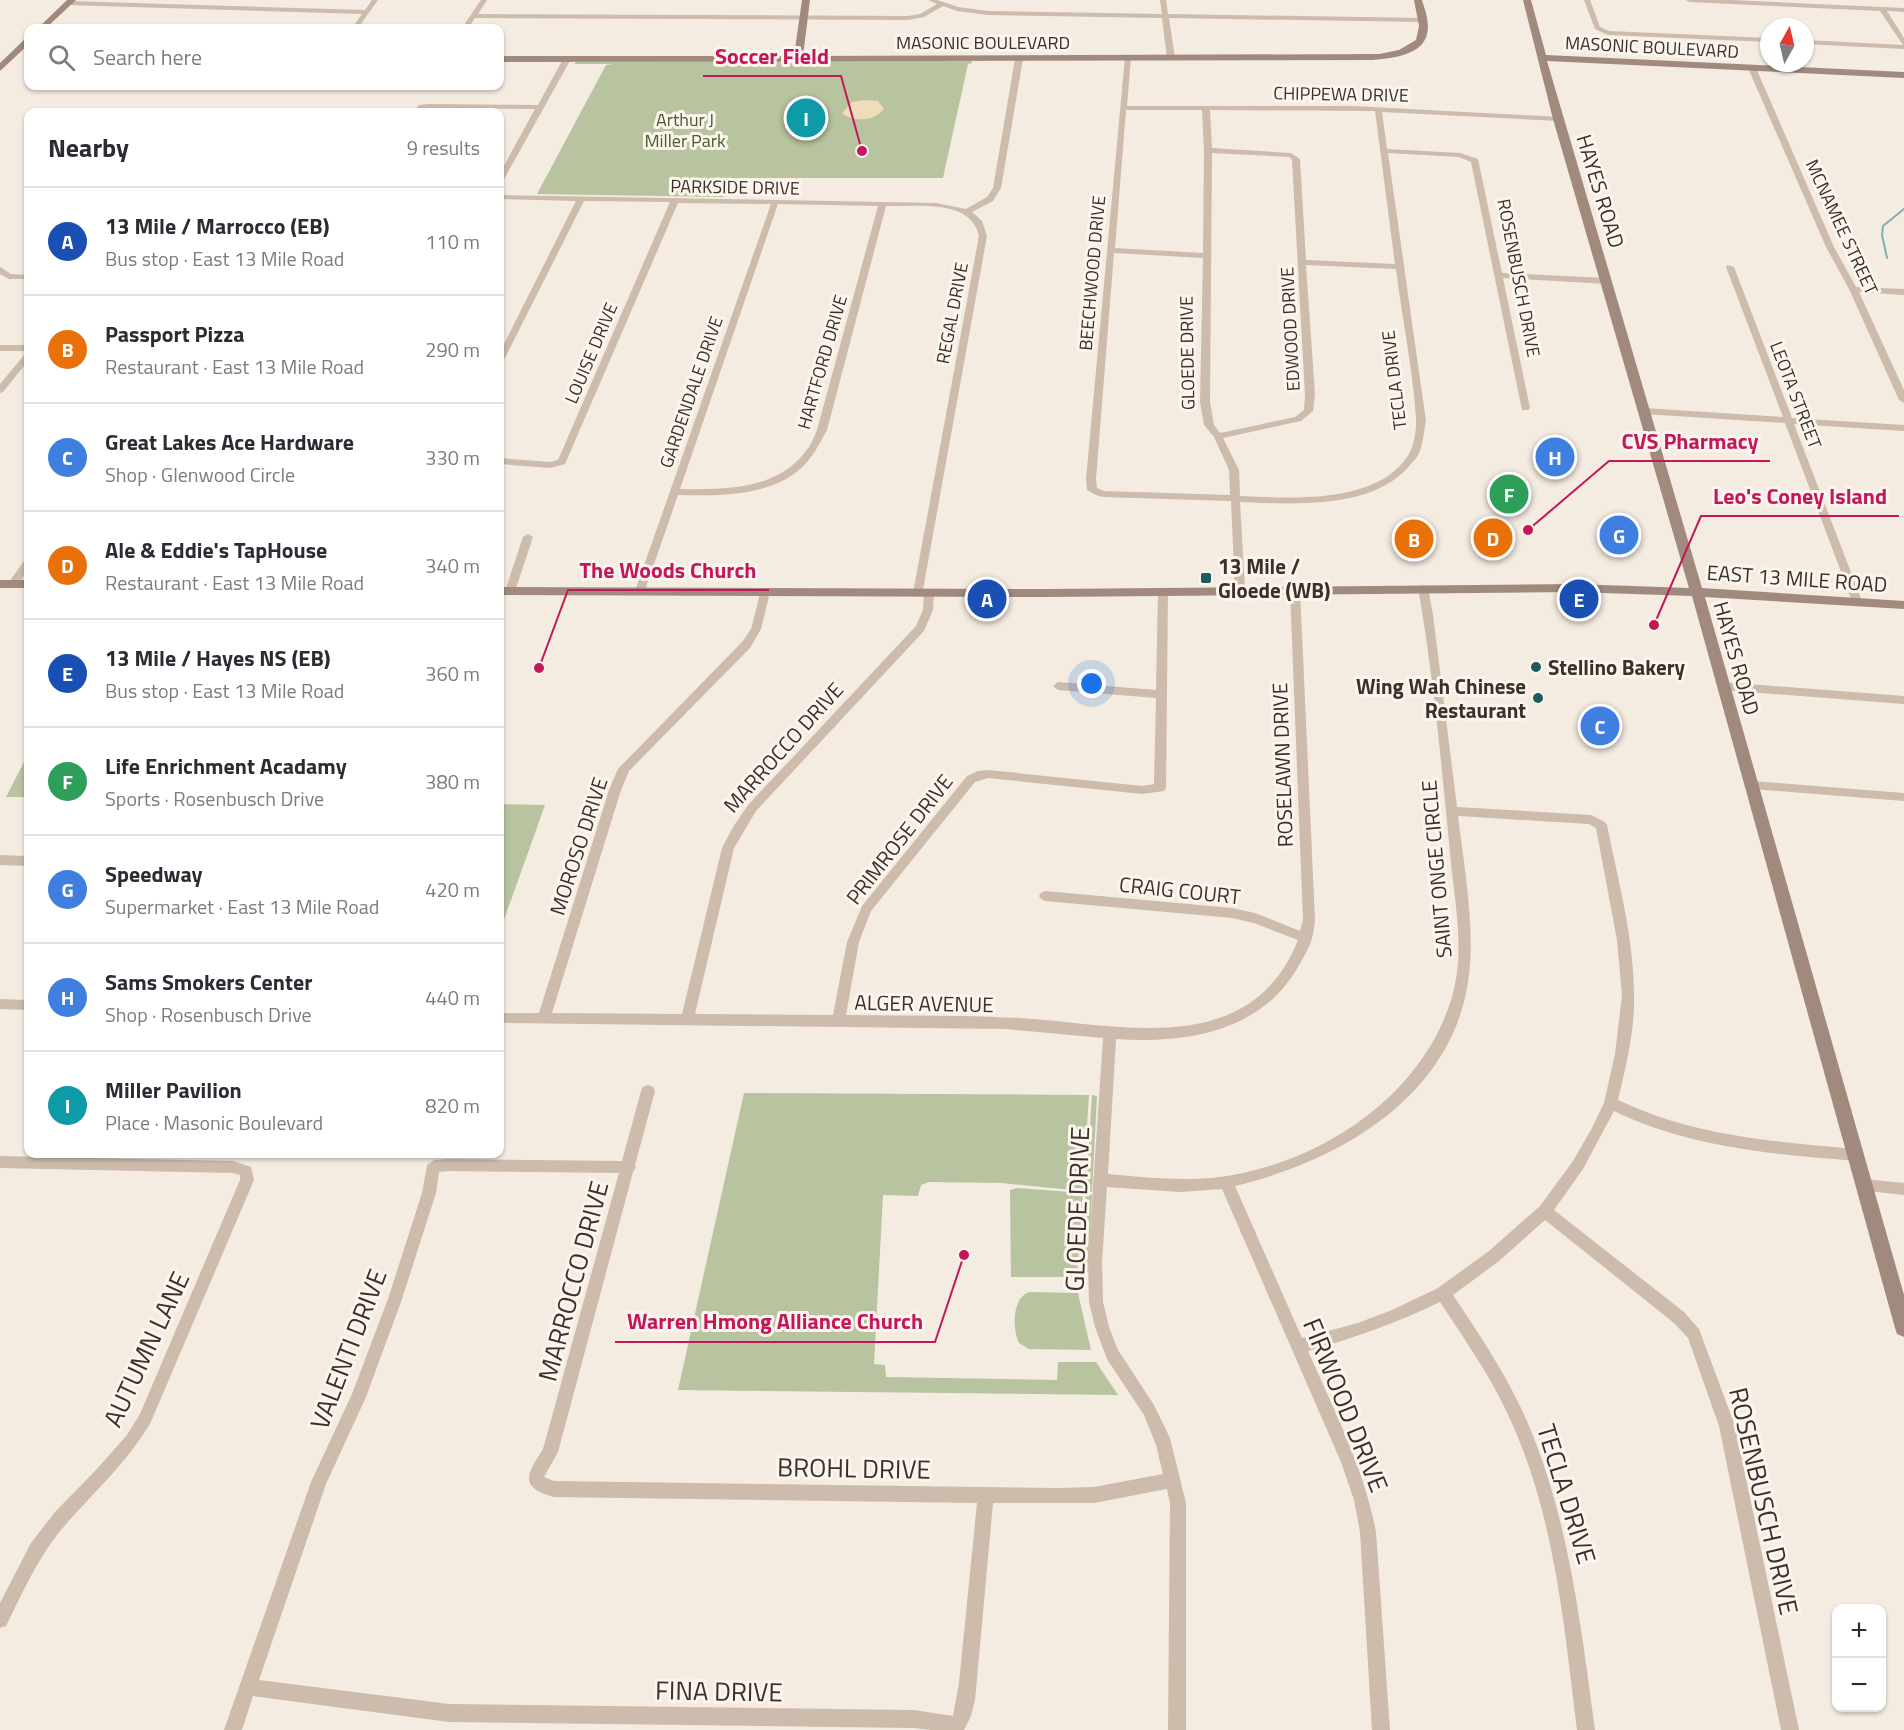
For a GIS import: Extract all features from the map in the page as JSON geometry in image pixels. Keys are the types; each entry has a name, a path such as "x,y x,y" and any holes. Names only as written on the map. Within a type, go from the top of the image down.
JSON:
{"street":[{"path":"358,24 375,0"},
{"path":"468,24 484,0"},
{"path":"798,59 806,0"},
{"path":"931,0 988,13 1422,20 1418,0"},
{"path":"1163,0 1170,58"},
{"name":"HAYES ROAD","path":"1527,0 1558,119 1696,591 1904,1328"},
{"path":"1587,0 1597,28 1608,33 1760,40"},
{"path":"1689,0 1904,10"},
{"path":"46,24 70,2 366,12"},
{"path":"474,16 916,18 942,4"},
{"path":"1882,9 1904,45"},
{"name":"MASONIC BOULEVARD","path":"504,59 1383,56 1405,51 1418,42 1423,34 1422,20"},
{"path":"1814,42 1904,45"},
{"path":"0,68 5,59 24,44"},
{"name":"BEECHWOOD DRIVE","path":"1092,490 1091,479 1127,58"},
{"name":"MASONIC BOULEVARD","path":"1543,58 1904,75"},
{"path":"5,59 24,60"},
{"path":"504,172 567,59"},
{"path":"968,211 990,199 997,188 1019,59"},
{"name":"MCNAMEE STREET","path":"1752,68 1830,248 1853,290 1904,400"},
{"path":"421,108 428,106 540,107"},
{"name":"CHIPPEWA DRIVE","path":"1123,108 1378,109 1558,119"},
{"name":"GLOEDE DRIVE","path":"1206,108 1208,150 1205,402 1207,418 1232,462 1240,590"},
{"name":"TECLA DRIVE","path":"1092,490 1109,495 1308,500 1336,498 1377,486 1408,464 1419,442 1421,421 1378,109"},
{"name":"EDWOOD DRIVE","path":"1208,150 1291,154 1296,159 1310,395 1308,411 1298,419 1286,424 1218,436"},
{"name":"ROSENBUSCH DRIVE","path":"1384,151 1460,155 1471,158 1477,168 1525,408"},
{"name":"PARKSIDE DRIVE","path":"504,197 936,205 968,211"},
{"path":"504,352 581,200"},
{"name":"LOUISE DRIVE","path":"504,461 550,465 562,462 675,200"},
{"name":"GARDENDALE DRIVE","path":"640,591 775,203"},
{"name":"HARTFORD DRIVE","path":"674,492 719,494 758,487 791,472 815,447 822,430 882,205"},
{"name":"REGAL DRIVE","path":"923,592 983,237 981,224 968,211"},
{"path":"1111,250 1206,256"},
{"path":"1303,262 1399,267"},
{"name":"LEOTA STREET","path":"1730,267 1857,601"},
{"path":"0,270 9,276 24,277"},
{"path":"1499,275 1606,281"},
{"path":"1853,290 1904,292"},
{"path":"0,348 24,348"},
{"path":"0,390 24,361"},
{"path":"1644,411 1904,428"},
{"path":"505,591 528,537"},
{"path":"7,584 24,567"},
{"path":"7,584 24,584"},
{"name":"SAINT ONGE CIRCLE","path":"1101,1180 1172,1185 1226,1182 1270,1172 1302,1161 1350,1136 1382,1112 1417,1078 1432,1058 1450,1023 1461,990 1464,941 1452,811 1423,588"},
{"name":"EAST 13 MILE ROAD","path":"505,591 923,592 1579,588 1696,591 1904,605"},
{"name":"ROSELAWN DRIVE","path":"1295,590 1309,920 1306,938"},
{"name":"PRIMROSE DRIVE","path":"838,1021 853,942 866,909 970,779 988,774 1142,790 1160,788 1163,591"},
{"name":"MOROSO DRIVE","path":"544,1017 615,790 624,769 746,645 756,629 765,592"},
{"name":"MARROCCO DRIVE","path":"687,1019 728,848 737,830 752,808 920,628 928,610 923,592"},
{"path":"1058,686 1161,694"},
{"path":"1723,686 1904,700"},
{"path":"1751,785 1904,797"},
{"path":"1297,1347 1377,1323 1443,1293 1494,1256 1545,1211 1578,1165 1611,1103 1626,1035 1628,995 1623,940 1601,825 1591,820 1452,811"},
{"path":"0,860 24,861"},
{"name":"CRAIG COURT","path":"1046,896 1232,914 1255,918 1306,938"},
{"name":"ALGER AVENUE","path":"504,1018 1007,1023 1110,1033 1176,1035 1218,1025 1235,1017 1274,991 1287,976 1306,938"},
{"path":"0,1004 24,1005"},
{"name":"GLOEDE DRIVE","path":"1110,1033 1095,1262 1096,1302 1112,1354 1149,1410 1164,1444 1173,1480 1178,1526 1176,1730"},
{"name":"MARROCCO DRIVE","path":"536,1481 537,1473 550,1452 648,1091"},
{"path":"1611,1103 1646,1121 1702,1138 1856,1155"},
{"name":"AUTUMN LANE","path":"0,1162 233,1167 246,1171 248,1180 145,1419 132,1440 102,1476 61,1518 37,1549 17,1583 0,1620"},
{"name":"VALENTI DRIVE","path":"233,1730 319,1482 358,1397 395,1299 429,1193 434,1166 628,1167"},
{"name":"FIRWOOD DRIVE","path":"1226,1182 1348,1461 1362,1500 1373,1581 1381,1730"},
{"path":"1864,1185 1904,1189"},
{"name":"ROSENBUSCH DRIVE","path":"1545,1211 1652,1298 1674,1311 1686,1322 1694,1334 1727,1426 1790,1730"},
{"name":"TECLA DRIVE","path":"1443,1293 1506,1393 1524,1431 1544,1485 1556,1525 1567,1579 1586,1730"},
{"name":"BROHL DRIVE","path":"536,1481 554,1490 1094,1495 1173,1480"},
{"name":"FINA DRIVE","path":"249,1687 449,1713 914,1719 957,1725 965,1706 968,1683 986,1495"}],"green space":[{"name":"Arthur J Miller Park","path":"782,61 779,64 784,61 793,64 809,64 811,61 972,61 968,64 943,178 730,178 723,197 537,194 606,65 614,64 574,64 576,62"},
{"path":"24,762 24,797 6,797"},
{"path":"504,804 545,805 504,920"},
{"path":"744,1093 1089,1095 1083,1191 1001,1183 929,1182 921,1185 918,1196 883,1195 874,1364 885,1365 886,1377 1057,1380 1058,1362 1096,1362 1118,1395 678,1390"},
{"path":"1092,1095 1097,1096 1092,1192 1086,1191"},
{"path":"1017,1188 1083,1193 1077,1277 1011,1277 1010,1190"},
{"path":"1086,1194 1092,1195 1088,1272 1081,1280"},
{"path":"1030,1292 1078,1293 1091,1350 1029,1349 1019,1343 1015,1330 1015,1314 1020,1300"}],"sand":[{"path":"878,101 884,109 875,116 863,119 851,118 842,113 852,102"}],"waterway":[{"path":"1887,258 1882,235 1883,226 1904,209"}],"place":[{"name":"Miller Pavilion","path":"806,118"},
{"name":"Soccer Field","path":"862,151"},
{"name":"Sams Smokers Center","path":"1555,457"},
{"name":"Life Enrichment Acadamy","path":"1509,494"},
{"name":"CVS Pharmacy","path":"1528,530"},
{"name":"Speedway","path":"1619,535"},
{"name":"Ale & Eddie's TapHouse","path":"1493,538"},
{"name":"Passport Pizza","path":"1414,539"},
{"name":"13 Mile / Gloede (WB)","path":"1206,578"},
{"name":"13 Mile / Marrocco (EB)","path":"987,599"},
{"name":"13 Mile / Hayes NS (EB)","path":"1579,599"},
{"name":"Leo's Coney Island","path":"1654,625"},
{"name":"Stellino Bakery","path":"1536,667"},
{"name":"The Woods Church","path":"539,668"},
{"name":"Wing Wah Chinese Restaurant","path":"1538,698"},
{"name":"Great Lakes Ace Hardware","path":"1600,726"},
{"name":"Warren Hmong Alliance Church","path":"964,1255"}]}
